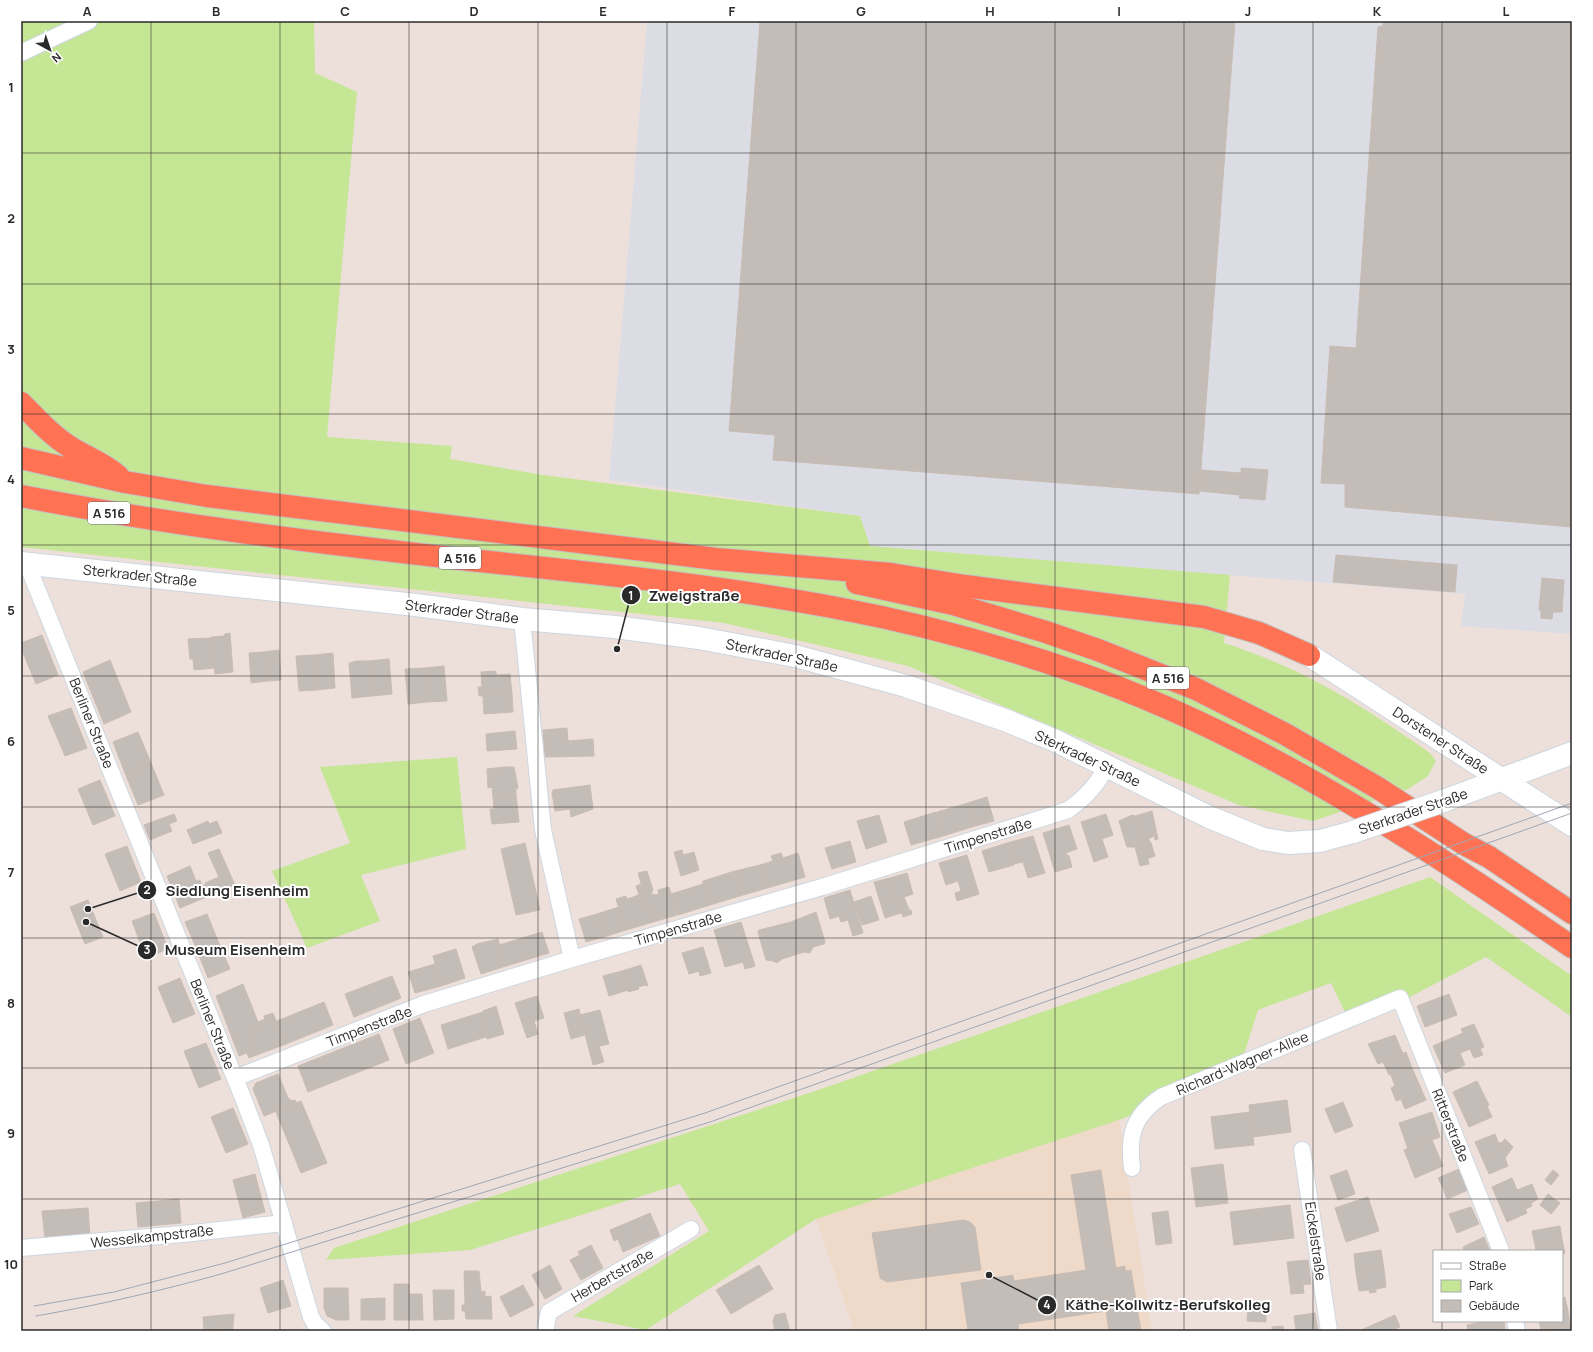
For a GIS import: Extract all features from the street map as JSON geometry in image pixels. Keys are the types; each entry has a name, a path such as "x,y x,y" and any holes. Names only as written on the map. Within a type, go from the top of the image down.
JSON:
{"highway":[{"path":"21,403 60,440 75,450 105,465 125,482"},
{"name":"A 516","path":"21,458 125,482 207,496 716,559 838,579 953,604 1046,632 1098,650 1196,689 1285,734 1378,788 1464,844 1489,857 1572,912"},
{"name":"A 516","path":"21,496 102,512 198,527 722,589 839,608 960,636 1080,673 1181,714 1252,749 1323,788 1461,872 1572,947"},
{"path":"716,559 890,574 1009,592 1204,617 1259,633 1309,655"}],"street":[{"path":"21,53 89,21"},
{"name":"Sterkrader Straße","path":"24,563 416,605 522,619 663,632 795,656 871,676 952,701 1049,738 1107,765 1209,817 1263,839 1288,843 1320,841 1353,832 1503,780 1572,753"},
{"name":"Berliner Straße","path":"24,563 235,1078 261,1145 311,1317 315,1324 323,1331"},
{"path":"522,619 543,830 572,959"},
{"name":"Dorstener Straße","path":"1309,655 1572,825"},
{"name":"Timpenstraße","path":"235,1078 424,1004 572,959 822,887 1068,810 1087,796 1102,777 1107,765"},
{"name":"Richard-Wagner-Allee","path":"1132,1168 1130,1147 1133,1129 1140,1114 1149,1105 1162,1097 1400,998"},
{"name":"Ritterstraße","path":"1400,998 1501,1250"},
{"name":"Eickelstraße","path":"1302,1150 1329,1331"},
{"name":"Wesselkampstraße","path":"21,1248 183,1234 284,1223"},
{"name":"Herbertstraße","path":"545,1331 549,1312 691,1229"}],"shaded area":[{"path":"647,21 1572,21 1572,634 1461,626 1465,594 870,546 860,516 609,480"},
{"path":"1119,1120 1152,1331 854,1331 816,1219"}],"green space":[{"path":"21,21 314,21 315,73 357,92 327,437 452,446 450,459 543,475 860,516 870,546 1230,575 1224,643 1280,664 1332,690 1381,720 1430,753 1436,761 1428,776 1408,789 1313,821 1239,805 908,666 724,623 21,547"},
{"path":"457,757 466,849 361,875 380,921 307,948 272,871 350,843 320,767"},
{"path":"1430,877 1572,976 1572,1017 1486,957 1410,997 1350,1023 1331,983 1258,1010 1245,1051 1221,1080 1119,1120 816,1219 646,1330 573,1316 709,1231 680,1184 470,1250 326,1260 334,1248 818,1090"}],"building":[{"path":"760,21 1235,21 1199,494 773,460 775,435 729,431"},
{"path":"1383,21 1572,21 1572,527 1345,507 1345,484 1321,483 1330,346 1356,348 1378,27 1383,26"},
{"path":"1241,468 1268,470 1265,500 1239,498 1240,495 1199,491 1201,470 1241,473"},
{"path":"1336,555 1457,565 1455,592 1333,582"},
{"path":"1542,578 1564,580 1562,612 1553,612 1552,619 1541,618 1541,611 1539,610"},
{"path":"230,633 233,672 215,674 211,637 224,636 225,634"},
{"path":"42,635 58,675 36,684 21,648 21,643"},
{"path":"211,638 214,668 194,670 193,659 190,659 188,639"},
{"path":"279,650 281,680 267,681 264,652"},
{"path":"264,652 267,681 251,683 249,653"},
{"path":"333,653 335,688 317,690 314,655"},
{"path":"314,655 317,690 299,691 296,656"},
{"path":"389,659 392,694 372,696 369,661"},
{"path":"110,660 131,712 104,724 83,672"},
{"path":"369,661 372,696 352,698 349,663"},
{"path":"444,666 447,701 427,702 425,668"},
{"path":"425,668 427,702 408,704 405,669"},
{"path":"495,671 497,675 510,674 512,694 479,696 478,687 482,687 481,672"},
{"path":"512,694 513,712 484,714 483,696"},
{"path":"71,708 87,748 65,756 48,716"},
{"path":"567,728 568,741 593,739 594,756 545,757 543,730"},
{"path":"515,731 517,749 487,751 486,734"},
{"path":"138,732 151,763 125,773 113,742"},
{"path":"151,763 164,795 138,805 125,773"},
{"path":"514,767 518,788 516,789 516,795 493,797 492,787 488,788 487,769"},
{"path":"100,780 115,816 93,825 78,789"},
{"path":"590,785 593,809 571,817 570,809 555,811 552,793 553,790"},
{"path":"516,795 519,822 492,824 490,809 494,809 493,797"},
{"path":"987,797 994,821 975,826 968,803"},
{"path":"968,803 975,826 943,836 937,812"},
{"path":"1152,811 1158,839 1155,840 1154,836 1148,839 1151,843 1155,856 1147,859 1135,816"},
{"path":"936,812 943,836 911,845 904,822"},
{"path":"174,814 177,821 169,824 172,831 150,840 144,825"},
{"path":"1106,814 1113,835 1102,839 1108,857 1094,862 1081,822"},
{"path":"879,815 887,842 866,849 857,821"},
{"path":"1132,815 1135,816 1149,864 1140,866 1135,847 1127,847 1119,821"},
{"path":"208,821 209,824 217,821 222,833 193,844 187,830"},
{"path":"1069,825 1077,849 1065,853 1069,856 1072,867 1055,872 1043,833"},
{"path":"1033,836 1045,873 1028,878 1023,862 1014,864 1007,843"},
{"path":"850,841 856,862 832,869 825,848"},
{"path":"525,843 540,910 516,915 501,849"},
{"path":"1007,843 1014,865 989,872 982,851"},
{"path":"127,846 141,882 120,891 105,854"},
{"path":"219,849 235,885 180,908 167,876 190,866 196,881 200,880 202,886 206,884 205,883 219,877 208,853"},
{"path":"682,850 683,855 694,852 699,870 681,876 674,852"},
{"path":"781,853 783,858 798,853 805,877 767,888 760,865 773,861 771,856"},
{"path":"967,855 979,894 957,901 955,893 961,891 958,881 946,885 939,863"},
{"path":"760,865 767,888 743,895 735,871"},
{"path":"647,871 653,890 651,894 659,894 658,890 669,887 677,915 653,922 638,873"},
{"path":"735,871 743,895 710,905 703,881"},
{"path":"907,873 913,894 904,897 912,914 903,917 890,878"},
{"path":"890,878 901,913 885,918 874,882"},
{"path":"703,881 710,905 678,915 671,894 703,884"},
{"path":"641,884 653,922 626,930 616,899 626,896 627,899 639,895 636,886"},
{"path":"850,890 863,933 853,936 848,920 841,922 839,916 830,919 824,898"},
{"path":"871,896 879,920 862,925 854,902"},
{"path":"88,900 103,937 85,944 70,907"},
{"path":"619,907 626,930 604,937 597,914"},
{"path":"816,912 825,942 824,944 813,947 810,953 804,952 782,959 777,963 766,960 758,932 759,930 791,922"},
{"path":"154,913 168,949 146,958 132,921"},
{"path":"207,914 218,941 197,950 185,922"},
{"path":"597,914 604,937 586,942 579,919"},
{"path":"741,922 755,966 745,969 743,962 725,967 714,930"},
{"path":"542,932 549,953 506,966 499,945"},
{"path":"498,939 506,966 481,974 472,947 477,944"},
{"path":"218,941 230,969 208,978 197,950"},
{"path":"703,947 711,973 700,976 699,971 689,974 682,953"},
{"path":"456,949 465,978 441,986 433,956"},
{"path":"435,964 441,986 415,993 408,972"},
{"path":"641,965 648,986 638,987 639,989 628,992 622,971"},
{"path":"622,971 628,990 609,996 603,976"},
{"path":"392,976 401,998 354,1017 345,994"},
{"path":"180,978 195,1014 173,1023 158,987"},
{"path":"243,984 258,1022 247,1053 239,1056 216,996"},
{"path":"1449,994 1457,1015 1425,1027 1417,1006"},
{"path":"537,996 544,1018 534,1021 538,1034 527,1038 515,1003"},
{"path":"324,1002 333,1025 286,1044 277,1021"},
{"path":"496,1006 504,1034 487,1039 483,1011"},
{"path":"579,1009 585,1035 571,1039 564,1013"},
{"path":"600,1010 609,1044 599,1046 604,1062 593,1065 580,1015"},
{"path":"483,1012 486,1037 448,1049 441,1025"},
{"path":"273,1013 286,1044 249,1058 247,1053 258,1022 265,1019 264,1016"},
{"path":"420,1018 434,1053 406,1064 393,1029"},
{"path":"1474,1024 1484,1047 1480,1049 1483,1055 1474,1058 1470,1049 1460,1053 1465,1065 1445,1073 1433,1046 1463,1033 1461,1029"},
{"path":"379,1034 389,1060 308,1092 298,1066"},
{"path":"1395,1035 1403,1054 1378,1064 1368,1044"},
{"path":"206,1043 221,1079 199,1088 184,1051"},
{"path":"1406,1052 1412,1068 1389,1075 1383,1062"},
{"path":"1412,1068 1426,1100 1405,1109 1401,1099 1396,1101 1391,1088 1395,1086 1391,1075"},
{"path":"278,1074 288,1098 292,1101 295,1100 297,1103 264,1116 253,1089 256,1083"},
{"path":"1477,1081 1489,1105 1487,1106 1492,1117 1469,1127 1453,1092"},
{"path":"1287,1100 1291,1132 1253,1137 1249,1105"},
{"path":"301,1101 327,1163 301,1173 276,1112"},
{"path":"1343,1102 1353,1126 1335,1133 1325,1109"},
{"path":"233,1108 248,1144 226,1153 211,1117"},
{"path":"1250,1112 1254,1145 1215,1149 1211,1117"},
{"path":"1432,1112 1440,1137 1408,1149 1399,1123"},
{"path":"1495,1134 1498,1142 1501,1143 1505,1139 1509,1143 1504,1149 1482,1158 1475,1142"},
{"path":"1432,1140 1443,1166 1415,1178 1404,1150"},
{"path":"1509,1143 1513,1147 1505,1158 1508,1166 1489,1174 1482,1158 1504,1149"},
{"path":"1223,1164 1228,1203 1196,1207 1191,1168"},
{"path":"1459,1169 1464,1180 1443,1188 1438,1178"},
{"path":"1101,1170 1116,1268 1125,1266 1125,1271 1131,1270 1141,1331 1109,1331 1106,1311 1018,1324 1019,1331 968,1331 961,1283 1013,1275 1014,1281 1086,1270 1071,1175"},
{"path":"1347,1170 1355,1194 1338,1200 1330,1176"},
{"path":"1553,1170 1559,1175 1551,1185 1545,1180"},
{"path":"255,1174 265,1212 243,1218 233,1180"},
{"path":"1512,1178 1527,1213 1507,1222 1492,1187"},
{"path":"1464,1180 1468,1190 1447,1199 1443,1188"},
{"path":"1532,1184 1538,1199 1531,1203 1532,1206 1526,1209 1517,1190"},
{"path":"1548,1194 1560,1203 1551,1214 1540,1205"},
{"path":"1368,1197 1379,1231 1346,1242 1335,1208"},
{"path":"179,1199 181,1223 138,1227 136,1203"},
{"path":"1290,1205 1294,1238 1234,1245 1230,1212"},
{"path":"1471,1207 1479,1224 1457,1233 1449,1214"},
{"path":"88,1208 90,1237 45,1240 42,1211"},
{"path":"1168,1211 1172,1243 1156,1245 1152,1213"},
{"path":"650,1213 660,1236 644,1243 634,1220"},
{"path":"634,1220 644,1243 623,1252 618,1239 614,1241 610,1230"},
{"path":"963,1220 970,1222 975,1227 981,1270 887,1282 880,1278 872,1233"},
{"path":"1560,1226 1562,1239 1535,1245 1532,1231"},
{"path":"1484,1237 1490,1250 1464,1250 1463,1247"},
{"path":"1562,1239 1565,1253 1563,1254 1563,1250 1536,1250 1535,1245"},
{"path":"591,1245 603,1268 581,1280 570,1260 580,1255 578,1252"},
{"path":"1381,1250 1384,1269 1356,1273 1354,1254"},
{"path":"1308,1260 1311,1284 1290,1286 1287,1262"},
{"path":"550,1265 562,1289 545,1299 532,1275"},
{"path":"759,1265 773,1289 731,1314 716,1290"},
{"path":"1384,1269 1386,1287 1376,1289 1376,1292 1370,1293 1369,1290 1359,1291 1356,1273"},
{"path":"464,1271 479,1271 481,1292 485,1291 485,1297 491,1296 492,1319 466,1319 465,1311 462,1311 462,1305 465,1305"},
{"path":"283,1280 291,1306 268,1313 260,1288"},
{"path":"394,1284 409,1284 409,1294 422,1294 423,1320 394,1320"},
{"path":"523,1285 534,1305 510,1317 500,1297"},
{"path":"1303,1285 1304,1293 1291,1294 1290,1287"},
{"path":"324,1288 348,1288 349,1320 336,1320 327,1316 324,1308"},
{"path":"433,1290 454,1290 454,1319 434,1320"},
{"path":"1565,1297 1568,1311 1563,1312 1563,1298"},
{"path":"385,1298 385,1320 361,1320 361,1299"},
{"path":"1248,1305 1266,1306 1266,1322 1247,1321"},
{"path":"1568,1311 1570,1325 1541,1330 1539,1322 1563,1322 1563,1312"},
{"path":"785,1313 790,1331 775,1331 773,1321 775,1315"},
{"path":"1315,1313 1318,1331 1296,1331 1294,1316"},
{"path":"234,1314 233,1327 204,1330 203,1317"},
{"path":"1395,1315 1400,1327 1390,1331 1359,1331"},
{"path":"1504,1322 1505,1330 1468,1331 1467,1325"},
{"path":"1572,1324 1572,1331 1546,1331 1546,1329"},
{"path":"1283,1326 1284,1331 1272,1331 1272,1327"},
{"path":"233,1327 233,1331 204,1331 204,1330"}],"tram line":[{"path":"34,1306 114,1292 225,1263 705,1113 1572,803"},
{"path":"36,1316 129,1297 221,1274 710,1122 1572,813"}],"place":[{"name":"Zweigstraße","path":"617,649"},
{"name":"Siedlung Eisenheim","path":"88,909"},
{"name":"Museum Eisenheim","path":"86,922"},
{"name":"Käthe-Kollwitz-Berufskolleg","path":"989,1275"}]}
